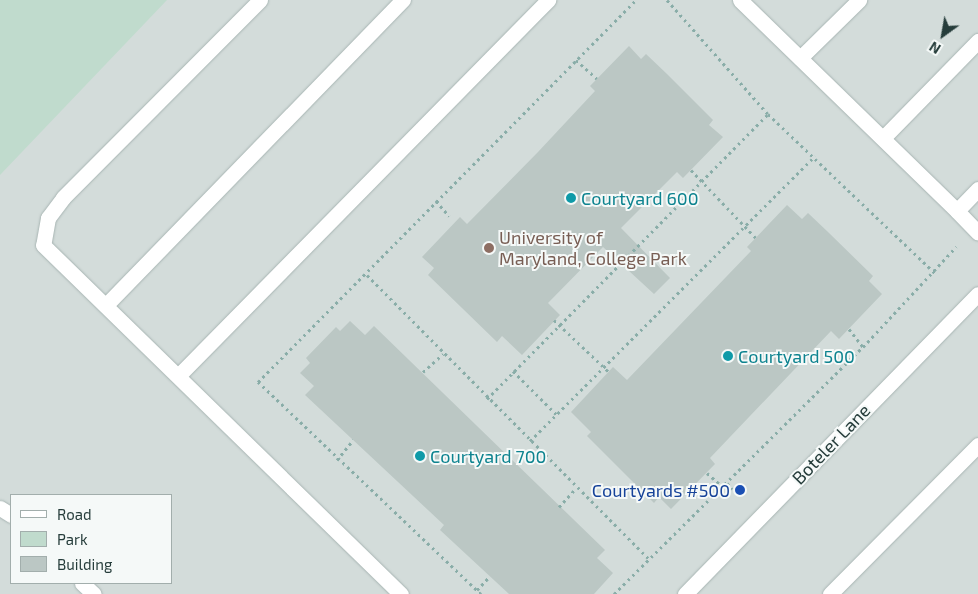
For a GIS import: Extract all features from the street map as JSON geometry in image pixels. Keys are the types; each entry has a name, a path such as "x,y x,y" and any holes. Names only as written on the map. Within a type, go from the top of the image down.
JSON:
{"street":[{"path":"260,0 63,198 48,218 43,245 401,594"},
{"path":"106,305 403,0"},
{"path":"178,376 548,0"},
{"path":"740,0 975,230"},
{"path":"800,58 859,0"},
{"path":"883,138 978,41"},
{"path":"957,211 978,189"},
{"name":"Boteler Lane","path":"684,594 978,294"},
{"path":"830,594 978,445"},
{"path":"83,584 94,594"}],"path":[{"path":"481,594 337,460 258,382 367,275 436,201 636,0"},
{"path":"667,0 768,114 815,156 935,273"},
{"path":"576,60 597,79"},
{"path":"487,399 699,181 768,114"},
{"path":"530,441 744,224 815,156"},
{"path":"690,170 756,238"},
{"path":"436,201 449,216"},
{"path":"614,594 863,347 975,230"},
{"path":"367,275 487,399 650,560"},
{"path":"554,320 609,372"},
{"path":"848,329 863,347"},
{"path":"423,372 443,354"},
{"path":"513,371 556,414"},
{"path":"337,460 353,440"},
{"path":"706,473 723,487"},
{"path":"726,484 732,489"},
{"path":"559,507 576,488"},
{"path":"477,590 490,576"}],"shaded area":[{"name":"University of Maryland, College Park","path":"0,0 978,0 978,594 0,594"}],"green space":[{"path":"0,0 167,0 0,175"}],"building":[{"name":"Courtyard 600","path":"629,46 641,59 646,54 667,74 713,120 709,125 723,137 683,178 677,172 621,228 670,278 654,294 603,247 548,303 560,315 522,355 502,336 497,342 428,275 434,268 422,257 460,217 467,224 538,152 595,91 590,86"},
{"name":"Courtyard 500","path":"787,205 802,219 808,213 873,276 869,281 882,294 839,339 831,331 710,458 715,464 671,509 659,497 654,503 587,436 591,432 571,412 613,367 627,380 751,251 747,247"},
{"name":"Courtyard 700","path":"350,321 365,335 374,326 605,550 597,558 613,573 594,594 509,594 440,530 444,525 305,395 314,386 300,373 310,363 306,358 336,327 340,331"}],"place":[{"name":"Courtyard 600","path":"571,198"},
{"name":"University of Maryland, College Park","path":"489,248"},
{"name":"Courtyard 500","path":"728,356"},
{"name":"Courtyard 700","path":"420,456"},
{"name":"Courtyards #500","path":"740,490"}]}
